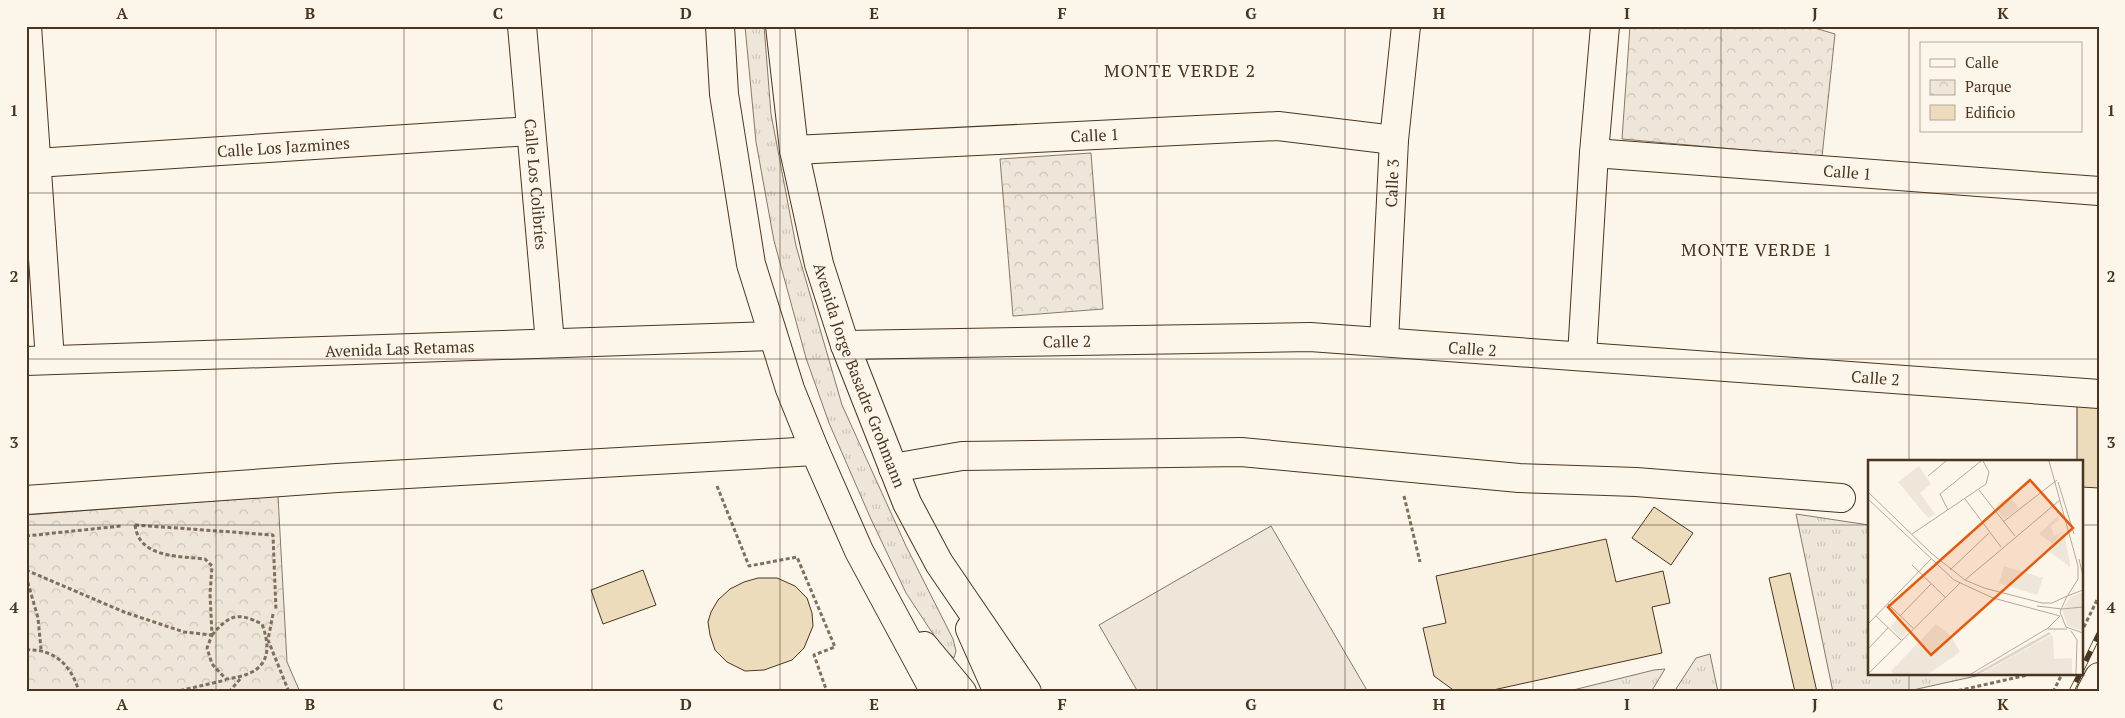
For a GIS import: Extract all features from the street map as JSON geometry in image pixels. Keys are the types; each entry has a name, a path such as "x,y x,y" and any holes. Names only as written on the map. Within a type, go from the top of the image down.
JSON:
{"main road":[{"path":"27,26 36,163 38,360"},
{"name":"Calle Los Colibríes","path":"522,26 550,343"},
{"path":"720,26 724,94 732,152 752,264 790,389 858,550 935,692"},
{"name":"Avenida Jorge Basadre Grohmann","path":"780,26 794,150 819,264 845,346 907,503 939,562 1027,692"},
{"name":"Calle 3","path":"1384,341 1394,140 1406,26"},
{"path":"1582,356 1594,153 1606,26"},
{"name":"Calle 1","path":"794,150 1278,126 1394,140"},
{"name":"Calle Los Jazmines","path":"36,163 530,131"},
{"name":"Calle 1","path":"1594,153 2099,191"},
{"name":"Avenida Las Retamas","path":"38,360 774,336"},
{"name":"Calle 2","path":"845,346 1310,336 2099,394"},
{"path":"26,500 347,477 815,451"},
{"path":"894,468 962,456 1241,452 1520,478 1636,482 1841,498"},
{"path":"939,562 998,692"},
{"path":"886,601 962,692"},
{"path":"2091,692 2099,677"}],"path":[{"path":"716,483 749,566 797,557 835,646 814,656 827,692"},
{"path":"1402,488 1420,562"},
{"path":"26,536 135,525 273,535 274,612 265,658 257,671 241,678 226,679 174,692"},
{"path":"135,525 136,535 146,548 169,555 205,559 212,566 210,594 212,634"},
{"path":"26,570 124,612 184,632 212,634"},
{"path":"26,576 38,618 41,649"},
{"path":"2082,631 2099,596"},
{"path":"226,679 212,664 207,648 212,634 222,622 234,616 248,617 262,624 288,692"},
{"path":"26,650 41,649 58,658 69,668 80,692"},
{"path":"1952,692 2023,676"},
{"path":"2053,692 2061,676"},
{"path":"229,692 241,678"}],"green space":[{"path":"745,26 764,26 771,114 796,246 842,405 906,546 953,639 956,651 954,658 943,649 906,593 829,423 806,358 774,241 756,142"},
{"path":"1630,26 1808,26 1835,34 1822,157 1622,139"},
{"path":"1091,153 1103,309 1013,316 1000,159"},
{"path":"278,496 287,662 300,692 26,692 26,515"},
{"path":"1796,514 1868,525 1868,676 1976,676 1904,692 1833,692"},
{"path":"1271,526 1368,692 1138,692 1099,625"},
{"path":"1710,654 1718,692 1674,692 1696,658"},
{"path":"1665,669 1651,692 1565,692 1654,670"}],"building":[{"path":"2077,406 2099,408 2099,488 2082,487 2082,460 2077,460"},
{"path":"1654,507 1693,533 1671,565 1632,538"},
{"path":"1606,539 1616,582 1663,571 1670,603 1652,607 1662,653 1484,692 1456,692 1434,676 1423,628 1446,623 1436,576"},
{"path":"643,570 656,605 603,624 591,590"},
{"path":"1790,573 1817,692 1795,692 1769,578"},
{"path":"758,578 777,578 795,586 807,598 812,613 813,626 804,648 792,660 764,670 745,671 727,662 715,650 708,622 718,600 730,589"}],"railway":[{"path":"2082,669 2099,634"},
{"path":"2071,692 2079,676"}],"district":[{"name":"MONTE VERDE 2","path":"1180,70"},
{"name":"MONTE VERDE 1","path":"1757,249"}]}
